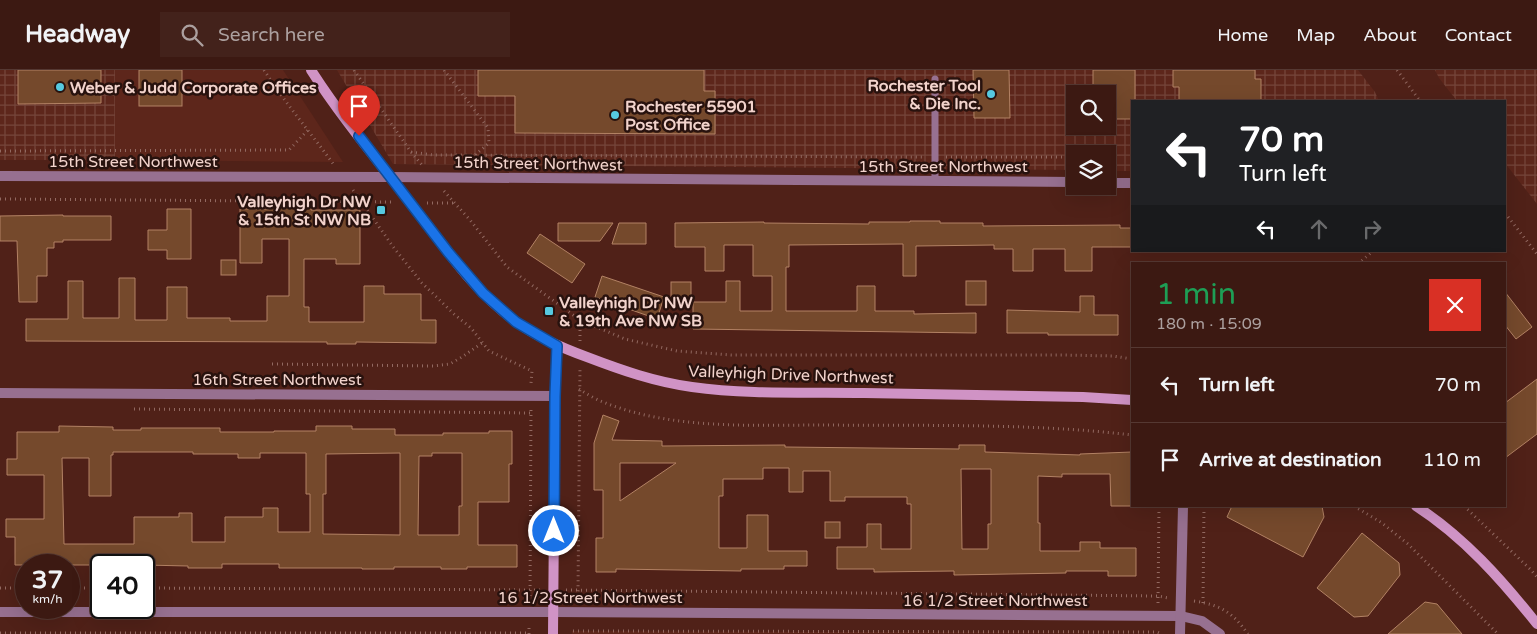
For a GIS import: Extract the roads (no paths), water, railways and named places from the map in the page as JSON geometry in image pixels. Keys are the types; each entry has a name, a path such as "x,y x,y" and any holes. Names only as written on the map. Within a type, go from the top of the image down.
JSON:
{"main road":[{"name":"Valleyhigh Drive Northwest","path":"311,70 389,177 483,293 516,322 557,346 622,371 653,380 691,387 762,392 1083,397 1131,400"},
{"path":"554,634 557,346"},
{"path":"1417,507 1466,544 1498,577 1537,624"}],"street":[{"name":"15th Street Northwest","path":"0,176 1066,182"},
{"path":"1116,182 1131,183"},
{"name":"16th Street Northwest","path":"0,393 555,396"},
{"path":"1180,634 1183,507"},
{"name":"16 1/2 Street Northwest","path":"0,612 554,612 1181,616 1202,621 1220,634"}],"lane":[{"path":"935,79 935,181"}],"place":[{"name":"Weber & Judd Corporate Offices","path":"60,87"},
{"name":"Rochester Tool & Die Inc.","path":"991,94"},
{"name":"Rochester 55901 Post Office","path":"615,115"},
{"name":"Valleyhigh Dr NW & 15th St NW NB","path":"381,210"},
{"name":"Valleyhigh Dr NW & 19th Ave NW SB","path":"549,311"}]}
